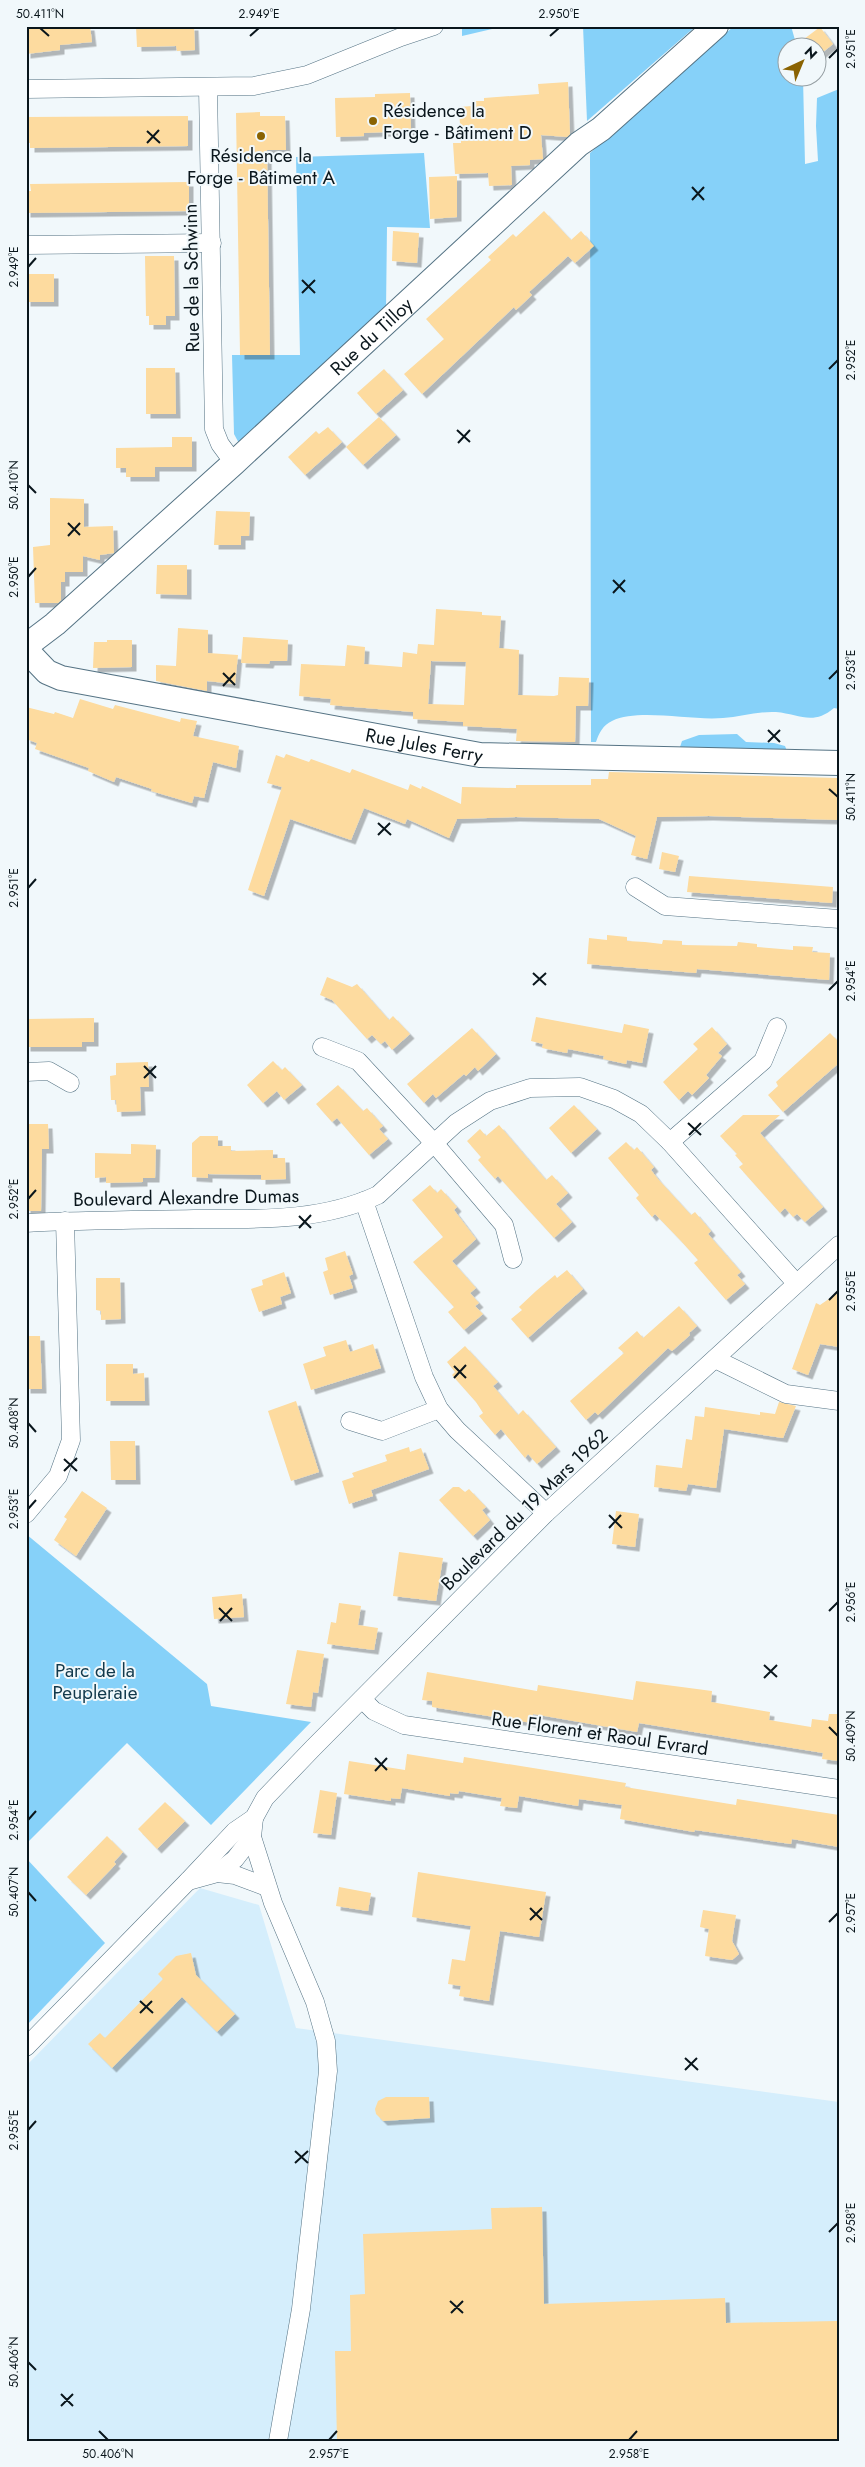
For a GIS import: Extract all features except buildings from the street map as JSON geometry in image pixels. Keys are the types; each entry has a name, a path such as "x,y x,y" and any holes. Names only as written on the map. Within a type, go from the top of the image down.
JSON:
{"street":[{"path":"26,89 254,86 307,75 401,37 434,26"},
{"name":"Rue du Tilloy","path":"26,646 55,624 234,463 579,144 601,129 716,26"},
{"name":"Rue de la Schwinn","path":"208,88 214,428 220,444 234,463"},
{"path":"26,245 212,243"},
{"name":"Rue Jules Ferry","path":"26,650 47,672 61,678 471,753 500,756 839,764"},
{"path":"635,887 665,906 839,919"},
{"path":"670,1142 763,1062 777,1027"},
{"path":"322,1047 358,1061 434,1143 504,1225 512,1259"},
{"path":"26,1072 49,1071 70,1083"},
{"name":"Boulevard Alexandre Dumas","path":"26,1223 268,1219 319,1214 378,1195 456,1123 490,1101 530,1088 580,1087 614,1099 641,1114 670,1142 796,1283"},
{"path":"364,1201 424,1377 440,1409 457,1430 546,1514"},
{"path":"26,1514 58,1476 71,1440 65,1221"},
{"name":"Boulevard du 19 Mars 1962","path":"26,2047 235,1831 254,1818 266,1798 546,1514 839,1245"},
{"path":"715,1359 786,1394 839,1401"},
{"path":"350,1421 382,1431 440,1409"},
{"name":"Rue Florent et Raoul Evrard","path":"362,1699 374,1711 404,1725 839,1789"},
{"name":"Boulevard du 19 Mars 1962","path":"254,1818 252,1837 268,1887 315,2002 326,2041 328,2071 301,2309 278,2441"},
{"path":"217,1873 235,1859 252,1837"},
{"path":"188,1881 217,1873 235,1875 268,1887"}],"shaded area":[{"path":"200,1888 259,1905 296,2028 839,2102 839,2441 26,2441 26,2066"}],"green space":[{"path":"462,26 505,26 462,36"},
{"path":"583,26 696,26 587,121"},
{"path":"734,26 791,26 794,38 778,38 778,88 803,88 805,164 818,161 817,98 839,89 839,709 834,708 812,718 776,712 710,718 636,715 612,721 598,735 596,742 591,742 590,153"},
{"path":"424,153 430,228 387,227 386,310 241,447 234,434 232,355 300,355 296,157"},
{"path":"737,734 746,742 774,743 785,746 787,751 680,747 682,741 699,735"},
{"name":"Parc de la Peupleraie","path":"26,1534 207,1684 211,1706 311,1722 211,1825 127,1743 26,1844"},
{"path":"26,1858 105,1943 26,2026"}],"place":[{"name":"Résidence la Forge - Bâtiment D","path":"373,121"},
{"name":"Résidence la Forge - Bâtiment A","path":"261,136"}]}
